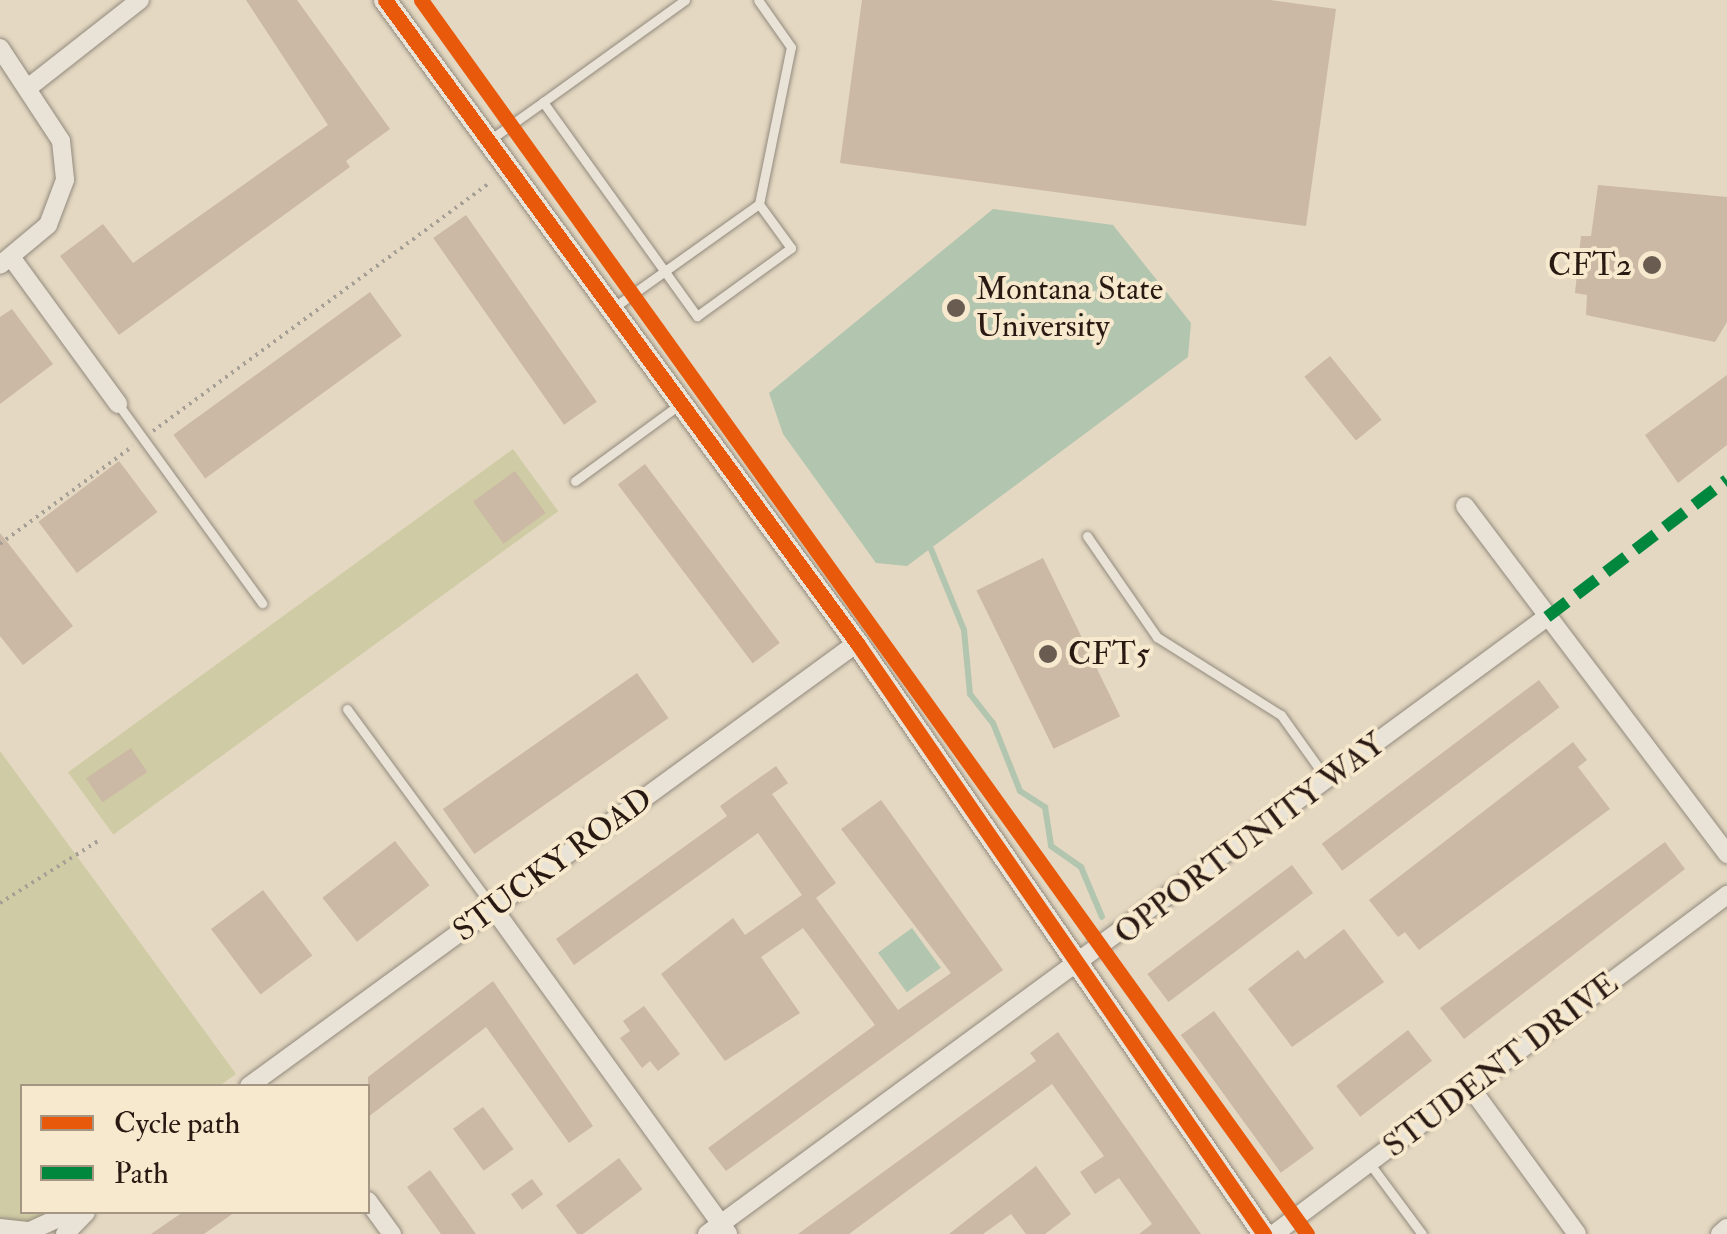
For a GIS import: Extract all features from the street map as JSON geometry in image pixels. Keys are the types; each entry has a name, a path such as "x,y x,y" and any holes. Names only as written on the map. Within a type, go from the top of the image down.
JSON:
{"street":[{"path":"28,87 140,0"},
{"path":"385,0 857,643 1076,968 1264,1234"},
{"path":"0,48 61,141 65,180 48,226 5,261 118,404"},
{"path":"1465,506 1727,854"},
{"name":"OPPORTUNITY WAY","path":"718,1231 1548,616"},
{"name":"STUCKY ROAD","path":"251,1084 857,643"},
{"name":"STUDENT DRIVE","path":"1274,1234 1727,895"},
{"path":"493,908 718,1231"},
{"path":"272,1070 282,1084"},
{"path":"1470,1088 1577,1234"},
{"path":"370,1203 392,1234"},
{"path":"0,1228 30,1230 67,1214"},
{"path":"65,1234 84,1214"},
{"path":"0,1228 13,1234"},
{"path":"1720,1234 1727,1228"}],"lane":[{"path":"489,141 685,0"},
{"path":"612,308 759,204 791,47 758,0"},
{"path":"543,102 697,316 791,248 759,204"},
{"path":"118,404 262,603"},
{"path":"575,481 682,404"},
{"path":"1086,536 1157,637 1281,715 1328,780"},
{"path":"347,709 493,908"},
{"path":"1370,1164 1422,1234"}],"path":[{"path":"0,544 509,168"},
{"path":"0,903 98,841"}],"shaded area":[{"path":"993,209 1113,225 1191,323 1188,357 907,566 876,563 783,434 769,393"},
{"path":"513,449 558,511 113,835 68,772"},
{"path":"0,751 236,1074 222,1084 20,1084 20,1214 48,1214 21,1234 0,1234"},
{"path":"912,928 941,968 907,992 878,953"}],"building":[{"path":"246,0 297,0 390,129 346,161 350,167 119,335 60,256 103,224 133,263 328,125"},
{"path":"862,0 1270,0 1336,9 1306,226 840,163"},
{"name":"CFT2","path":"1598,185 1727,197 1727,322 1715,342 1586,315 1587,295 1575,293 1581,236 1591,236"},
{"path":"466,215 597,402 564,425 433,238"},
{"path":"370,292 402,336 205,479 173,435"},
{"path":"12,309 53,364 0,404 0,317"},
{"path":"1330,356 1382,420 1356,440 1304,377"},
{"path":"1727,375 1727,445 1678,483 1645,435"},
{"path":"119,461 158,512 77,573 38,522"},
{"path":"645,464 780,643 753,663 618,484"},
{"path":"515,471 546,513 503,544 473,502"},
{"path":"0,533 73,626 23,665 0,636"},
{"name":"CFT5","path":"1043,558 1120,716 1054,749 976,590"},
{"path":"637,673 669,718 474,854 443,809"},
{"path":"1539,680 1559,707 1342,871 1322,844"},
{"path":"1573,742 1587,760 1578,767 1610,809 1419,950 1405,932 1398,937 1369,900"},
{"path":"131,748 147,772 102,802 86,778"},
{"path":"776,766 788,783 772,794 836,883 816,898 898,1010 951,973 841,829 881,800 1003,970 726,1171 708,1148 875,1025 803,928 761,957 800,1013 725,1061 661,974 733,918 745,935 802,895 758,833 574,965 556,939 727,816 720,806"},
{"path":"395,841 429,885 357,942 323,898"},
{"path":"1665,842 1685,869 1464,1039 1440,1008"},
{"path":"1292,865 1313,893 1169,1002 1147,974"},
{"path":"263,890 312,955 260,995 211,929"},
{"path":"1344,929 1384,982 1292,1047 1248,989 1298,950 1305,959"},
{"path":"493,981 593,1126 569,1143 486,1027 370,1115 368,1077"},
{"path":"644,1006 680,1054 658,1071 650,1061 642,1068 620,1038 630,1031 623,1021"},
{"path":"1214,1011 1314,1149 1281,1173 1181,1035"},
{"path":"1408,1030 1432,1061 1360,1117 1336,1086"},
{"path":"1058,1032 1201,1234 1139,1234 1152,1224 1119,1178 1095,1194 1080,1172 1104,1156 1052,1084 849,1234 798,1234 1036,1061 1030,1053"},
{"path":"483,1107 514,1149 484,1171 453,1129"},
{"path":"619,1158 642,1189 583,1234 577,1234 556,1206"},
{"path":"1036,1166 1071,1214 1045,1234 1026,1234 1011,1214 983,1234 949,1234"},
{"path":"430,1170 476,1234 441,1234 407,1187"},
{"path":"532,1179 543,1194 522,1210 511,1194"},
{"path":"180,1214 232,1214 204,1234 151,1234"}],"waterway":[{"path":"931,549 964,630 970,694 993,723 1020,791 1045,807 1051,846 1081,867 1102,917"}],"marked path":[{"path":"1547,617 1727,480"}],"cycle path":[{"path":"385,0 857,643 1264,1234"},
{"path":"421,0 1307,1234"}],"place":[{"name":"CFT2","path":"1652,265"},
{"name":"Montana State University","path":"956,308"},
{"name":"CFT5","path":"1048,654"}]}
